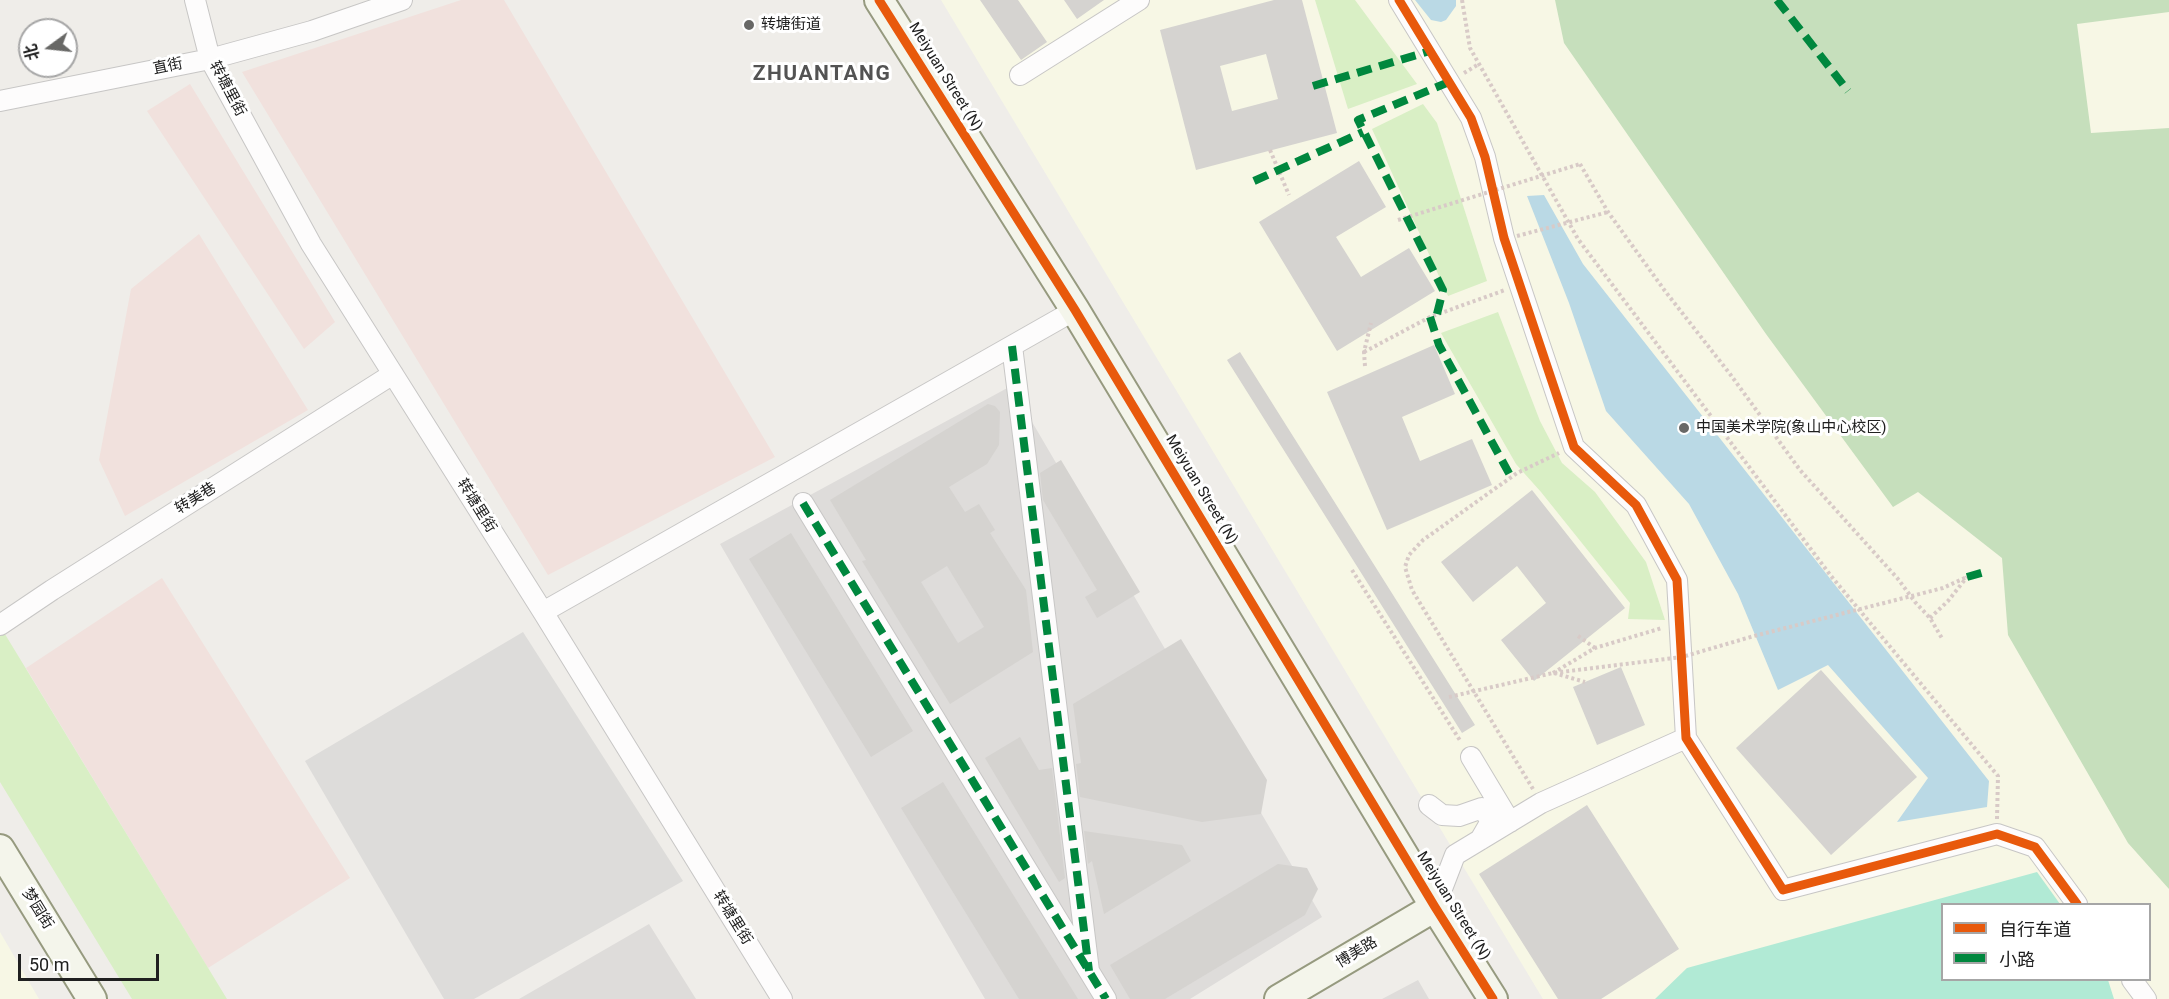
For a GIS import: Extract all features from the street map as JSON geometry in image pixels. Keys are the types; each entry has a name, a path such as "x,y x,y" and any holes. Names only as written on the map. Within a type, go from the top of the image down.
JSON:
{"street":[{"name":"转塘里街","path":"195,0 210,58 311,243 782,999"},
{"name":"直街","path":"0,101 210,58 312,31 402,0"},
{"name":"Meiyuan Street (N)","path":"879,0 1075,310 1492,999"},
{"path":"1020,75 1139,0"},
{"path":"1399,0 1471,118 1485,157 1504,238 1574,447 1636,505 1677,580 1686,738 1783,890 1997,834 2035,847 2076,903"},
{"path":"543,612 1075,310"},
{"path":"1012,346 1089,971"},
{"name":"转美巷","path":"0,625 393,374"},
{"path":"803,503 1106,999"},
{"path":"1435,907 1455,855 1541,803 1686,738"},
{"path":"1471,758 1510,822"},
{"path":"1429,806 1442,815 1459,816 1482,808 1491,820 1480,840"},
{"name":"梦园街","path":"0,849 92,999"},
{"name":"博美路","path":"1279,999 1435,907"},
{"path":"2133,981 2146,999"}],"path":[{"path":"1462,0 1470,48 1578,239 1831,576 1998,776 1997,834"},
{"path":"1270,150 1289,195"},
{"path":"1398,220 1580,164 1608,212 1800,470 1898,579 1914,602 1930,618 1943,640"},
{"path":"1517,236 1608,212"},
{"path":"1364,352 1430,317 1519,284"},
{"path":"1365,366 1364,352 1371,323"},
{"path":"1541,803 1412,590 1405,567 1409,555 1423,540 1510,477 1574,447"},
{"path":"1352,570 1471,758"},
{"path":"1449,697 1553,673 1682,657 1754,636 1943,588 1967,577 1948,601 1930,618"},
{"path":"1553,673 1595,648 1667,626 1680,626"},
{"path":"1578,636 1595,648"},
{"path":"1553,673 1585,682"}],"shaded area":[{"path":"461,0 504,0 775,457 548,575 242,72"},
{"name":"中国美术学院(象山中心校区)","path":"941,0 2169,0 2169,999 1543,999"},
{"path":"190,84 335,322 304,349 147,111"},
{"path":"199,234 308,410 125,516 99,460 131,289"},
{"path":"1011,386 1322,917 1190,999 985,999 720,544"},
{"path":"162,578 350,878 208,968 26,668"},
{"path":"523,632 683,881 474,999 444,999 305,761"},
{"path":"649,924 696,999 519,999"},
{"path":"0,932 39,999 0,999"},
{"path":"1418,980 1429,999 1382,999"}],"green space":[{"path":"1315,0 1355,0 1417,84 1348,109"},
{"path":"1555,0 2169,0 2169,12 2077,24 2091,133 2169,128 2169,889 2128,843 2008,635 2002,558 1918,492 1893,507 1766,334 1564,43"},
{"path":"1423,104 1437,123 1487,281 1448,296 1372,129"},
{"path":"1498,312 1540,421 1562,463 1595,492 1646,562 1665,620 1628,619 1630,603 1516,464 1441,333"},
{"path":"0,626 227,999 132,999 0,782"},
{"path":"2037,872 2059,903 1941,903 1941,981 2108,981 2114,999 1655,999 1687,968"}],"water":[{"path":"1415,0 1456,0 1456,6 1446,20 1441,22 1431,20"},
{"path":"1544,195 1583,264 1989,781 1987,807 1897,822 1928,778 1828,665 1778,690 1738,594 1689,504 1606,411 1569,303 1527,196"}],"building":[{"path":"980,0 1018,0 1047,42 1021,60"},
{"path":"1064,0 1104,0 1077,19"},
{"path":"1274,0 1302,0 1337,133 1196,170 1160,30","holes":["1266,54 1278,99 1232,111 1220,66"]},
{"path":"1359,161 1386,207 1336,237 1361,277 1409,248 1435,291 1337,351 1259,222"},
{"path":"1434,345 1455,394 1402,417 1420,461 1472,439 1492,485 1387,530 1327,392"},
{"path":"1240,352 1475,725 1462,733 1227,360"},
{"path":"988,404 995,406 1000,412 999,445 987,464 949,487 965,512 979,504 995,530 990,533 1026,590 1033,652 950,704 862,561 866,560 830,500","holes":["947,566 984,627 958,643 921,582"]},
{"path":"1061,460 1140,592 1097,618 1085,597 1097,590 1043,500 1040,473"},
{"path":"1532,490 1625,608 1534,681 1501,640 1546,603 1517,566 1473,602 1441,562"},
{"path":"791,533 913,731 871,757 749,559"},
{"path":"1181,639 1267,780 1261,814 1202,822 1080,797 1076,764 1081,763 1073,704"},
{"path":"1621,667 1645,725 1597,745 1573,687"},
{"path":"1821,670 1917,777 1831,855 1736,748"},
{"path":"1020,737 1039,770 1052,768 1065,878 1059,882 985,758"},
{"path":"943,782 1078,999 1019,999 901,808"},
{"path":"1587,805 1679,949 1601,999 1558,999 1479,874"},
{"path":"1084,831 1182,845 1191,861 1104,914 1092,861 1088,864"},
{"path":"1278,864 1307,868 1318,889 1305,915 1165,999 1130,999 1110,965"}],"marked path":[{"path":"1777,0 1848,91"},
{"path":"1313,86 1430,51"},
{"path":"1437,314 1443,290 1358,120 1449,82"},
{"path":"1254,181 1363,132"},
{"path":"1430,317 1439,345 1511,477"},
{"path":"1012,346 1089,971"},
{"path":"803,503 1106,999"},
{"path":"1967,577 1988,571"}],"cycle path":[{"path":"879,0 1075,310 1435,907 1493,999"},
{"path":"1399,0 1471,118 1485,157 1504,238 1574,447 1636,505 1677,580 1686,738 1783,890 1997,834 2035,847 2076,903"}],"place":[{"name":"转塘街道","path":"749,25"},
{"name":"中国美术学院(象山中心校区)","path":"1684,428"}],"district":[{"name":"ZHUANTANG","path":"822,75"}]}
